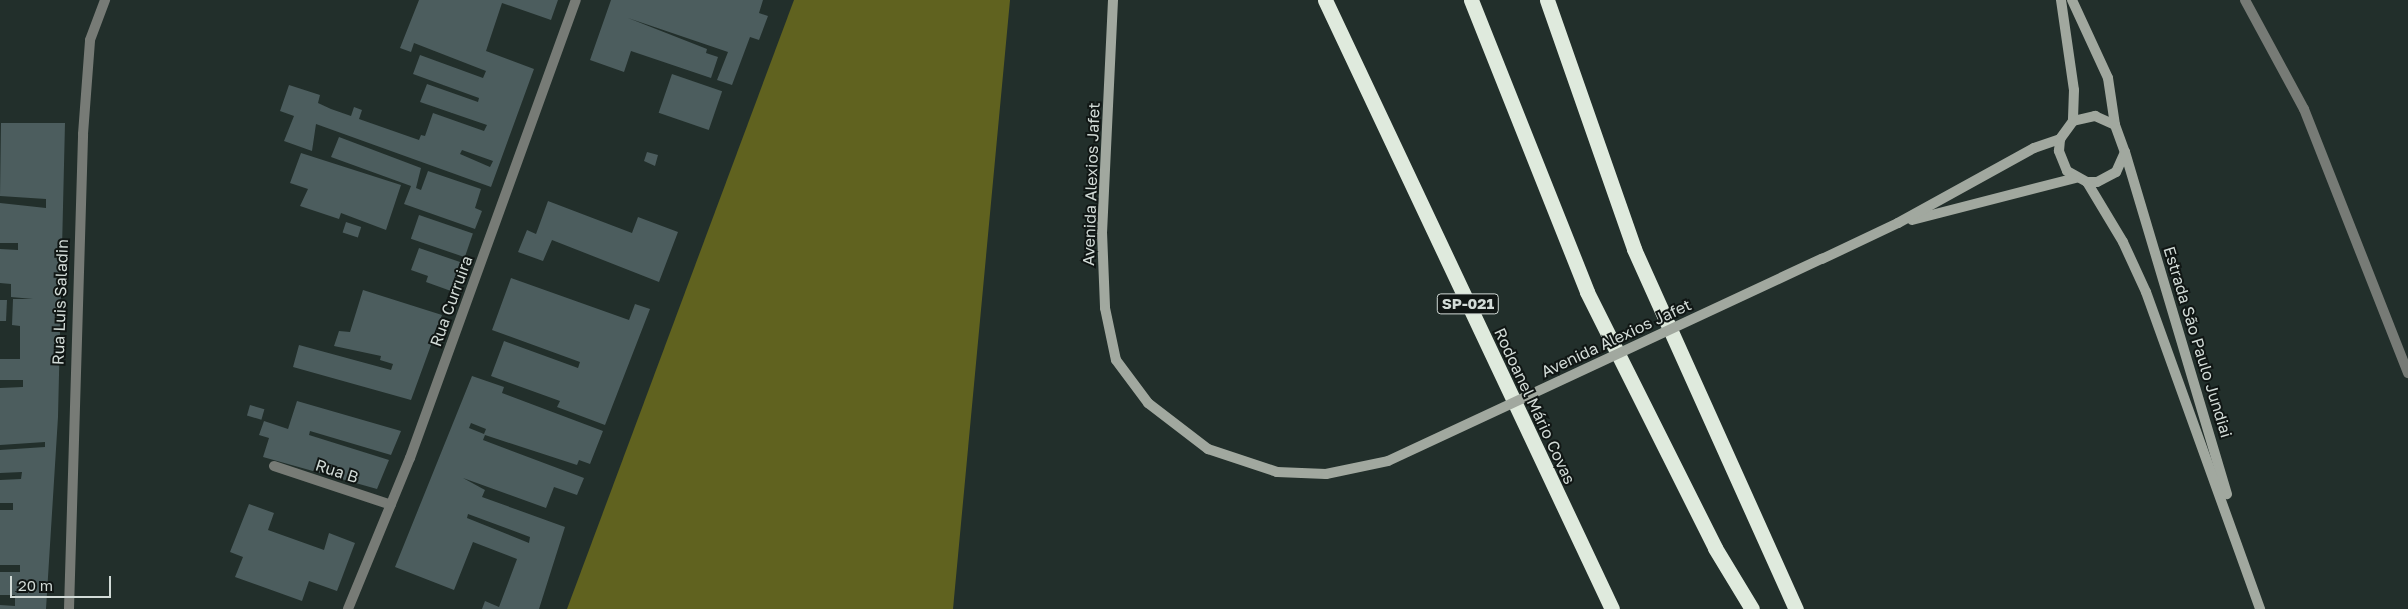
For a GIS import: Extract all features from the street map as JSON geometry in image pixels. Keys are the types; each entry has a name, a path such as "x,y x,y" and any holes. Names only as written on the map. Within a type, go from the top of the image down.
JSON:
{"highway":[{"name":"Rodoanel Mário Covas","path":"1325,0 1612,609"},
{"path":"1471,0 1587,292 1715,548 1752,609"},
{"path":"1547,0 1634,249 1796,609"}],"main road":[{"name":"Avenida Alexios Jafet","path":"1113,0 1102,232 1105,308 1116,360 1148,403 1208,449 1277,472 1326,474 1388,461 1898,224 1998,167 2060,139"},
{"path":"2062,0 2074,90 2073,122 2060,139 2061,162 2076,178 2087,182 2116,172 2125,152 2115,126 2108,78 2072,0"},
{"path":"2073,122 2095,116 2115,126"},
{"name":"Estrada São Paulo Jundiai","path":"2125,152 2260,609"},
{"name":"Avenida Alexios Jafet","path":"1898,224 2076,178"},
{"name":"Estrada São Paulo Jundiai","path":"2087,182 2123,242 2146,292 2239,541"}],"street":[{"name":"Rua Luis Saladin","path":"69,609 83,134 90,40 105,0"},
{"name":"Rua Curruira","path":"348,609 391,505 576,0"},
{"path":"2245,0 2304,109 2408,373"},
{"name":"Rua B","path":"274,466 391,505"}],"shaded area":[{"path":"794,0 1010,0 953,609 567,609"}],"building":[{"path":"419,0 558,0 551,20 502,3 486,51 534,69 491,187 316,124 312,151 284,141 294,116 280,111 289,85 320,95 318,103 331,109 351,116 354,107 362,110 359,119 419,140 421,135 425,136 433,113 484,131 487,125 420,102 427,84 478,102 479,98 413,74 420,55 483,78 486,71 414,43 411,52 400,48","holes":["462,150 493,161 490,167 460,154"]},
{"path":"611,0 763,0 759,13 768,16 759,40 750,37 732,85 717,80 728,52 628,18 707,49 706,53 718,57 711,78 631,51 624,72 590,60"},
{"path":"672,74 722,91 709,130 659,113"},
{"path":"1,123 65,123 58,417 46,609 0,609 0,605 15,606 15,595 0,595 0,572 20,572 20,565 0,565 0,510 13,510 13,503 0,503 0,480 21,479 22,472 0,473 0,450 45,447 45,442 0,445 0,388 23,387 23,380 0,380 0,359 20,359 20,326 12,325 13,299 33,299 11,297 11,284 0,283 0,249 18,250 18,243 0,243 0,203 46,208 46,199 0,196"},
{"path":"339,137 421,168 416,188 421,190 428,171 481,189 475,208 482,211 475,229 404,204 411,186 331,157"},
{"path":"647,152 658,155 655,166 644,161"},
{"path":"301,153 401,185 386,230 341,213 339,219 300,206 308,189 290,183"},
{"path":"548,201 632,233 638,217 678,232 659,282 552,240 543,261 518,252 527,230 536,234"},
{"path":"419,215 473,234 465,257 411,239"},
{"path":"346,222 361,227 358,237 343,232"},
{"path":"419,248 463,263 451,291 426,282 428,276 411,270"},
{"path":"511,278 629,320 635,304 650,309 605,425 557,407 560,401 491,376 504,341 578,368 580,362 492,330"},
{"path":"363,290 442,315 411,400 293,367 299,345 391,370 393,364 380,360 381,356 334,346 339,331 350,332"},
{"path":"0,300 7,300 6,321 0,321"},
{"path":"472,376 504,387 502,393 603,431 590,464 579,460 577,465 485,435 483,440 584,478 577,495 554,487 546,508 463,478 485,490 482,497 565,527 539,609 482,609 485,601 499,607 517,559 473,542 454,590 395,567","holes":["471,423 486,429 484,434 469,428","468,514 530,537 529,543 467,518"]},
{"path":"297,401 401,431 391,455 310,431 309,435 389,460 377,489 263,457 269,438 259,435 264,421 288,429"},
{"path":"250,405 264,409 261,420 247,416"},
{"path":"249,504 274,513 268,530 324,550 329,533 355,543 337,591 309,581 302,601 235,577 243,557 230,552"}]}
